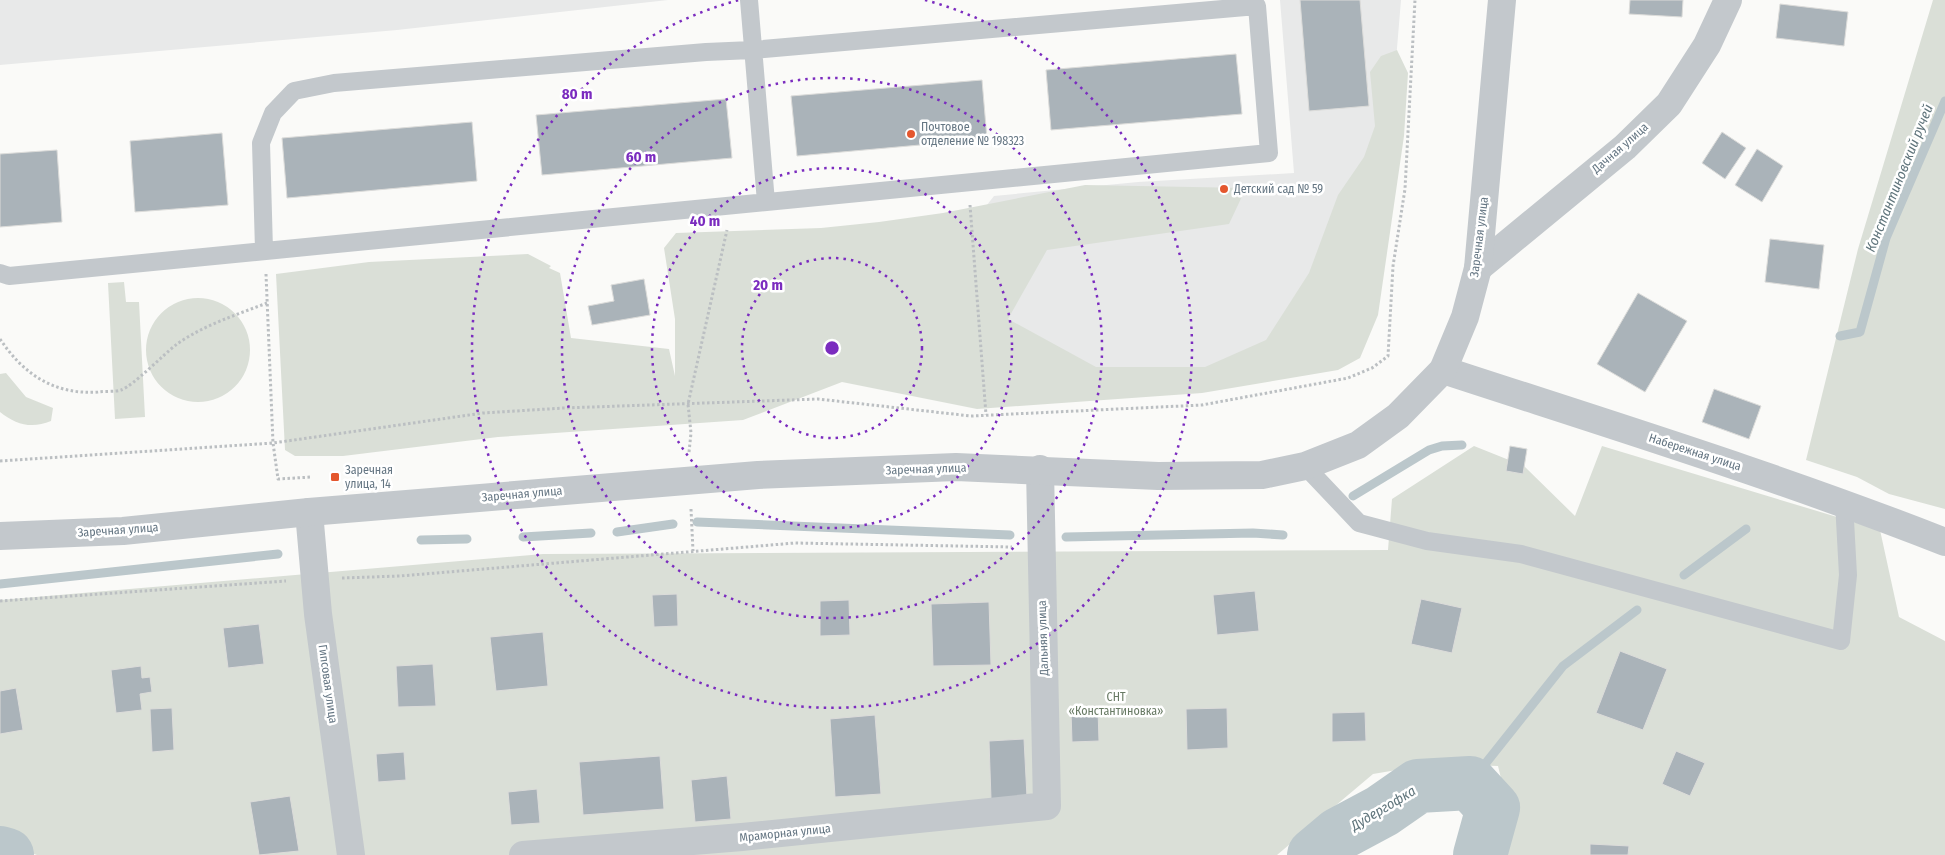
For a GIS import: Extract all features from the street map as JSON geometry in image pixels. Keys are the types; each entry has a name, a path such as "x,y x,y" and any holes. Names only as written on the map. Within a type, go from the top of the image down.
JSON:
{"street":[{"name":"Заречная улица","path":"0,536 123,531 310,512 699,479 956,467 1040,469 1158,476 1262,475 1305,466 1358,445 1398,416 1443,370 1465,316 1478,268 1502,0"},
{"name":"Дачная улица","path":"1478,268 1625,147 1669,104 1707,45 1728,0"},
{"name":"Набережная улица","path":"1443,370 1729,462 1844,502 1945,542"},
{"name":"Дальняя улица","path":"1040,469 1040,546 1048,806"},
{"name":"Гипсовая улица","path":"310,512 318,614 351,855"},
{"name":"Мраморная улица","path":"523,855 742,837 1048,806"}],"lane":[{"path":"750,0 752,50 766,202"},
{"path":"0,273 10,276 1269,152 1257,6 752,50 706,52 334,83 294,91 273,113 261,143 264,250"},
{"path":"1305,466 1358,523 1427,542 1521,554 1841,641 1848,575 1844,502"}],"path":[{"path":"0,461 273,443 482,413 818,399 908,410 986,415 1202,405 1348,378 1372,368 1388,356 1394,266 1405,189 1415,0"},
{"path":"968,182 986,415"},
{"path":"689,458 691,432 688,404 732,205"},
{"path":"0,339 22,366 53,386 69,392 86,393 122,390 177,344 208,326 267,303 273,443 278,479 312,477"},
{"path":"691,507 693,551"},
{"path":"0,601 316,579 400,576 795,543 1040,546"}],"shaded area":[{"path":"0,0 668,0 397,30 0,65"},
{"name":"Детский сад № 59","path":"1280,0 1401,0 1394,84 1360,353 993,392 979,215 994,196 1138,182 1294,173"}],"green space":[{"path":"1933,0 1945,0 1945,509 1889,494 1857,477 1806,460 1858,249"},
{"path":"1397,50 1408,73 1404,136 1378,315 1360,358 1338,370 1202,393 977,409 842,382 743,420 498,437 343,456 295,456 285,450 276,274 369,262 528,254 560,273 571,338 669,349 675,376 675,319 664,248 676,233 821,228 879,222 943,213 1085,185 1246,188 1229,224 1047,250 1008,319 1096,367 1205,367 1266,340 1309,273 1338,195 1364,157 1375,126 1370,72 1381,56"},
{"path":"124,282 126,302 139,302 145,417 115,419 108,283"},
{"path":"198,298 218,302 235,313 246,330 250,350 246,370 235,387 218,398 198,402 178,398 161,387 150,370 146,350 150,330 161,313 178,302"},
{"path":"6,373 26,397 53,408 51,421 37,425 18,423 0,412 0,374"},
{"name":"СНТ «Константиновка»","path":"1474,446 1524,466 1575,516 1602,446 1880,530 1899,617 1945,641 1945,855 1504,855 1511,819 1498,766 1432,764 1373,774 1277,855 37,855 0,842 0,600 543,554 1388,550 1392,499"}],"building":[{"path":"1300,0 1360,0 1369,106 1309,111"},
{"path":"1630,0 1683,0 1682,17 1629,14"},
{"path":"1780,4 1848,12 1844,46 1776,38"},
{"path":"1236,54 1242,114 1051,130 1046,70"},
{"path":"982,80 987,139 797,156 791,96"},
{"path":"726,99 732,158 542,175 536,115"},
{"path":"472,122 477,181 287,198 282,138"},
{"path":"1722,132 1746,148 1725,179 1702,163"},
{"path":"222,133 228,205 135,212 130,141"},
{"path":"1757,149 1783,166 1762,202 1735,185"},
{"path":"57,150 62,222 0,227 0,154"},
{"path":"1770,239 1824,245 1819,289 1765,282"},
{"path":"644,279 650,315 592,325 588,306 614,301 611,285"},
{"path":"1638,293 1687,321 1645,392 1597,364"},
{"path":"1714,389 1761,406 1749,439 1702,422"},
{"path":"1510,446 1527,449 1523,474 1506,471"},
{"path":"1255,591 1259,631 1217,635 1213,595"},
{"path":"677,594 678,626 654,627 652,595"},
{"path":"1421,599 1462,608 1452,653 1411,644"},
{"path":"849,600 850,635 820,636 820,601"},
{"path":"989,602 991,665 933,666 931,604"},
{"path":"259,624 264,664 228,668 223,628"},
{"path":"543,632 548,686 496,691 490,637"},
{"path":"1620,651 1667,669 1643,730 1596,713"},
{"path":"433,664 436,706 398,707 396,666"},
{"path":"141,666 142,678 150,677 152,692 140,694 142,710 116,713 111,670"},
{"path":"16,688 23,730 0,734 0,691"},
{"path":"172,708 174,750 152,752 150,709"},
{"path":"1227,708 1228,748 1187,750 1186,709"},
{"path":"1098,710 1099,741 1072,742 1071,711"},
{"path":"1365,712 1366,741 1332,742 1332,713"},
{"path":"875,715 881,794 835,797 830,719"},
{"path":"1024,739 1027,797 991,799 989,741"},
{"path":"1676,751 1705,763 1690,796 1662,784"},
{"path":"404,752 406,780 378,782 376,754"},
{"path":"660,756 664,809 583,815 579,762"},
{"path":"727,776 731,819 695,822 691,780"},
{"path":"537,789 540,823 511,825 508,792"},
{"path":"290,796 299,851 259,855 250,802"},
{"path":"1590,844 1629,846 1628,855 1590,855"}],"waterway":[{"name":"Константиновский ручей","path":"1840,336 1860,332 1886,238 1945,101"},
{"path":"1353,496 1429,450 1442,446 1462,445"},
{"path":"697,522 1010,535"},
{"path":"617,532 673,524"},
{"name":"Константиновский ручей","path":"1684,575 1746,529"},
{"path":"523,537 591,533"},
{"path":"1066,537 1253,533 1283,535"},
{"path":"421,540 467,539"},
{"path":"0,584 278,554"},
{"name":"Константиновский ручей","path":"1470,783 1563,666 1637,610"},
{"name":"Дудергофка","path":"1314,855 1339,834 1382,811 1418,786 1470,783 1493,808 1480,855"},
{"name":"Дудергофка","path":"0,853 7,855"}],"place":[{"name":"Почтовое отделение № 198323","path":"911,134"},
{"name":"Детский сад № 59","path":"1224,189"},
{"name":"Заречная улица, 14","path":"335,477"}]}
